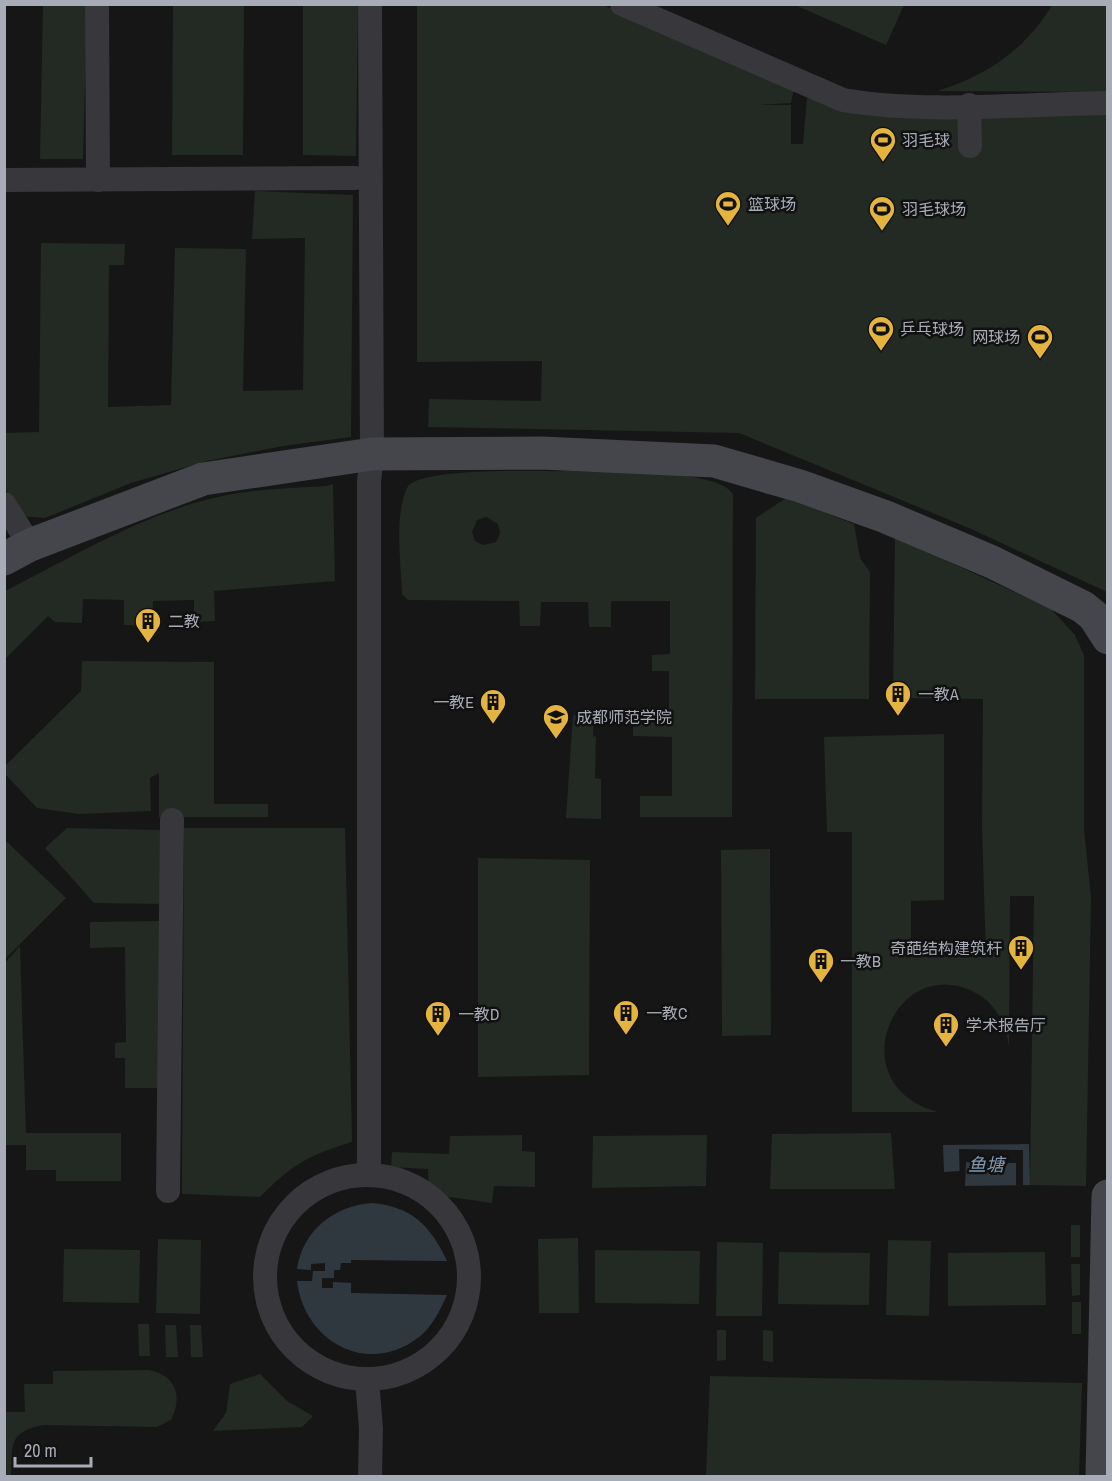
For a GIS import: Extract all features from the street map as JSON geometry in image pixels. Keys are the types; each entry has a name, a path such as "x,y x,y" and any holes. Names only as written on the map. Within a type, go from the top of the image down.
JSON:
{"street":[{"path":"97,4 98,180"},
{"path":"369,1174 369,482 372,454 370,4"},
{"path":"622,4 843,100 876,106 1107,102"},
{"path":"969,105 970,146"},
{"path":"4,180 355,178"},
{"path":"4,504 17,552 203,479 372,454 531,453 714,462 800,486 886,517 992,562 1083,607 1094,616 1107,638"},
{"path":"168,1191 172,820"},
{"path":"369,1174 405,1181 435,1200 457,1227 468,1260 467,1295 455,1328 432,1355 402,1373 368,1379 335,1374 306,1359 283,1336 268,1306 264,1274 270,1241 287,1213 311,1191 341,1177 369,1174"},
{"path":"1102,1476 1106,1379 1107,1196"},
{"path":"368,1379 371,1429 370,1476"}],"shaded area":[{"path":"43,5 87,5 83,159 40,159"},
{"path":"173,5 244,5 243,155 172,155"},
{"path":"303,5 358,5 356,156 303,155"},
{"path":"417,5 603,5 794,89 791,103 759,105 791,105 791,144 803,144 807,98 976,110 1107,111 1107,592 969,528 739,433 428,427 429,399 541,401 542,361 417,362"},
{"path":"795,5 904,5 886,45"},
{"path":"1052,5 1107,5 1107,92 937,91 972,78 1003,59 1030,35"},
{"path":"255,191 353,195 351,437 283,446 207,461 131,483 45,518 20,516 5,487 4,433 39,432 41,243 125,244 124,265 109,265 108,407 171,405 175,248 246,249 243,391 303,390 305,238 252,239"},
{"path":"456,473 658,473 705,480 723,486 733,494 732,817 640,817 640,796 672,796 672,737 633,736 633,713 669,713 669,671 652,671 652,655 670,654 670,601 611,601 611,627 589,627 588,602 541,602 540,626 520,626 519,601 408,600 402,594 399,525 407,488 416,481","holes":["486,517 498,524 500,533 496,542 483,545 475,541 472,532 477,520"]},
{"path":"333,484 335,581 214,591 215,621 194,622 194,600 153,601 152,626 124,625 124,600 83,599 82,623 55,622 48,616 5,659 5,591 137,524 192,504 245,492"},
{"path":"786,498 854,524 860,558 870,572 869,699 755,699 756,518"},
{"path":"895,537 1051,609 1075,635 1084,655 1084,829 1091,897 1086,1186 1030,1185 1034,896 1010,896 1009,1046 998,1014 987,1001 972,991 944,985 919,991 900,1006 888,1028 884,1053 890,1077 908,1098 938,1112 852,1112 852,832 827,832 824,737 944,734 944,900 911,901 911,957 986,957 982,827 983,699 893,698"},
{"path":"82,661 214,662 214,804 268,804 268,817 159,817 159,773 150,778 151,811 79,814 37,808 5,774 5,766 81,691"},
{"path":"573,715 594,716 595,778 601,779 601,819 566,818"},
{"path":"67,828 163,830 162,904 94,903 45,848"},
{"path":"184,828 345,828 352,1142 301,1162 260,1197 182,1194"},
{"path":"5,840 66,898 5,959"},
{"path":"770,849 771,1035 722,1036 721,850"},
{"path":"478,858 590,860 589,1075 478,1077"},
{"path":"159,921 160,1088 125,1088 125,1058 115,1058 115,1043 126,1042 125,947 90,948 90,922"},
{"path":"20,946 26,1135 26,1133 121,1133 121,1181 56,1181 56,1170 26,1170 26,1145 5,1145 5,963"},
{"path":"891,1133 895,1189 770,1189 772,1134"},
{"path":"522,1135 522,1151 535,1152 535,1187 494,1186 492,1203 429,1194 428,1169 391,1167 392,1152 449,1154 450,1136"},
{"path":"707,1135 706,1186 592,1188 593,1136"},
{"path":"1071,1225 1080,1225 1080,1257 1071,1257"},
{"path":"578,1238 579,1313 539,1313 538,1239"},
{"path":"158,1239 201,1240 200,1314 156,1313"},
{"path":"888,1240 931,1241 929,1316 886,1315"},
{"path":"717,1242 763,1243 762,1316 716,1316"},
{"path":"64,1249 140,1250 139,1303 63,1302"},
{"path":"595,1250 700,1251 699,1304 595,1303"},
{"path":"779,1252 870,1253 869,1305 778,1304"},
{"path":"1045,1252 1046,1305 948,1306 948,1253"},
{"path":"1071,1264 1080,1264 1080,1295 1072,1296"},
{"path":"1072,1302 1081,1302 1081,1334 1072,1334"},
{"path":"138,1324 149,1324 150,1356 139,1356"},
{"path":"165,1325 176,1325 178,1357 166,1357"},
{"path":"190,1325 201,1325 203,1357 191,1357"},
{"path":"717,1330 726,1330 726,1360 717,1361"},
{"path":"763,1330 773,1331 773,1362 763,1361"},
{"path":"149,1370 166,1377 175,1388 175,1411 171,1420 157,1427 44,1425 32,1428 24,1431 14,1442 11,1476 5,1476 5,1412 25,1412 24,1384 53,1384 53,1371"},
{"path":"260,1374 287,1401 313,1416 302,1427 213,1431 226,1413 230,1384"},
{"path":"710,1376 1082,1383 1079,1476 706,1476"}],"water":[{"name":"鱼塘","path":"1029,1144 1030,1185 960,1186 960,1171 944,1172 943,1145"},
{"path":"372,1203 398,1208 409,1213 427,1228 447,1261 351,1260 351,1263 341,1263 340,1270 334,1270 334,1278 322,1278 322,1288 333,1288 333,1282 351,1283 351,1293 447,1295 439,1312 424,1333 399,1349 379,1354 360,1353 342,1347 325,1336 312,1321 302,1303 297,1281 312,1281 313,1271 325,1271 325,1263 311,1264 311,1270 297,1269 306,1243 322,1222 345,1209"}],"pier":[{"path":"959,1149 1023,1150 1023,1185 1016,1185 1016,1163 966,1162 965,1186 960,1186"}],"place":[{"name":"羽毛球","path":"883,163"},
{"name":"篮球场","path":"728,227"},
{"name":"羽毛球场","path":"882,232"},
{"name":"乒乓球场","path":"881,352"},
{"name":"网球场","path":"1040,360"},
{"name":"二教","path":"148,644"},
{"name":"一教A","path":"898,717"},
{"name":"一教E","path":"493,725"},
{"name":"成都师范学院","path":"556,740"},
{"name":"奇葩结构建筑杆","path":"1021,971"},
{"name":"一教B","path":"821,984"},
{"name":"一教C","path":"626,1036"},
{"name":"一教D","path":"438,1037"},
{"name":"学术报告厅","path":"946,1048"}]}
